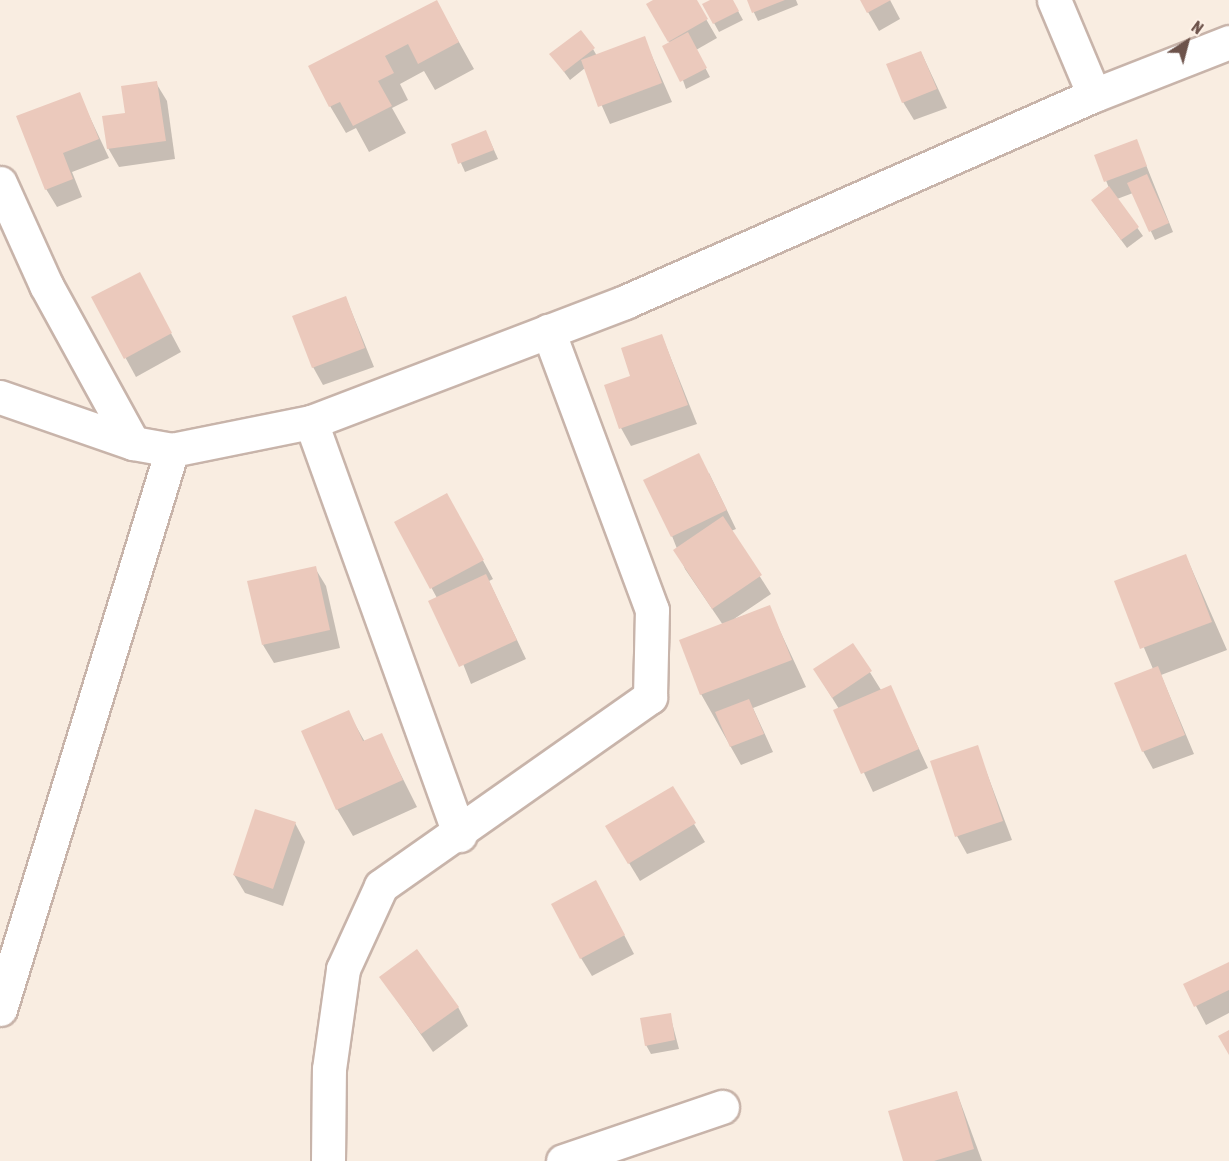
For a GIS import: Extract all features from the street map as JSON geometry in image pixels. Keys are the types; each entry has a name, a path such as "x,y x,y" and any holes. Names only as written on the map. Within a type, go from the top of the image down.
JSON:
{"street":[{"path":"1054,0 1094,95"},
{"path":"0,397 133,443 172,450 311,422 625,302 1094,95 1229,42"},
{"path":"0,183 46,285 133,443"},
{"path":"328,1161 329,1069 343,969 381,886 460,835 650,697 652,610 548,331"},
{"path":"311,422 460,835"},
{"path":"0,1009 172,450"},
{"path":"563,1161 722,1107"}],"building":[{"path":"437,0 459,42 418,64 408,44 385,56 394,73 378,81 392,106 353,126 340,102 329,107 308,66"},
{"path":"653,0 697,0 708,19 668,42 646,4"},
{"path":"710,0 733,0 739,11 713,24 702,4"},
{"path":"747,0 785,0 752,13"},
{"path":"860,0 891,0 867,13"},
{"path":"581,30 595,48 564,72 549,54"},
{"path":"688,32 707,68 680,82 662,46"},
{"path":"645,36 662,83 598,107 581,60"},
{"path":"921,51 937,89 902,103 886,64"},
{"path":"157,81 166,141 107,149 102,116 125,113 121,86"},
{"path":"80,92 99,139 63,153 73,179 45,190 16,116"},
{"path":"486,130 494,150 458,164 451,144"},
{"path":"1137,139 1147,166 1104,182 1094,155"},
{"path":"1147,174 1169,223 1149,232 1127,183"},
{"path":"1109,186 1139,227 1121,240 1091,200"},
{"path":"140,272 172,333 124,359 91,297"},
{"path":"346,296 365,348 312,368 292,316"},
{"path":"662,334 688,405 619,429 604,385 630,376 621,348"},
{"path":"699,453 727,510 671,537 643,480"},
{"path":"447,493 484,560 430,589 394,522"},
{"path":"723,516 762,575 712,609 673,550"},
{"path":"1186,554 1212,622 1140,649 1114,581"},
{"path":"316,566 330,630 262,645 247,581"},
{"path":"486,574 517,640 459,667 428,601"},
{"path":"770,605 792,660 700,695 679,640"},
{"path":"853,643 872,671 832,698 813,669"},
{"path":"1158,666 1185,735 1142,752 1114,683"},
{"path":"891,685 919,749 861,774 833,710"},
{"path":"749,699 764,734 730,747 715,712"},
{"path":"349,710 363,741 382,733 403,780 336,810 301,731"},
{"path":"978,745 1003,821 955,837 930,761"},
{"path":"673,786 696,823 628,864 605,826"},
{"path":"255,809 296,822 273,889 233,875"},
{"path":"596,880 625,935 580,959 551,904"},
{"path":"417,949 459,1007 421,1034 379,977"},
{"path":"1229,962 1229,990 1194,1007 1183,984"},
{"path":"671,1013 675,1040 645,1046 640,1018"},
{"path":"1229,1030 1229,1055 1218,1036"},
{"path":"957,1091 974,1149 934,1161 903,1161 888,1111"}]}
